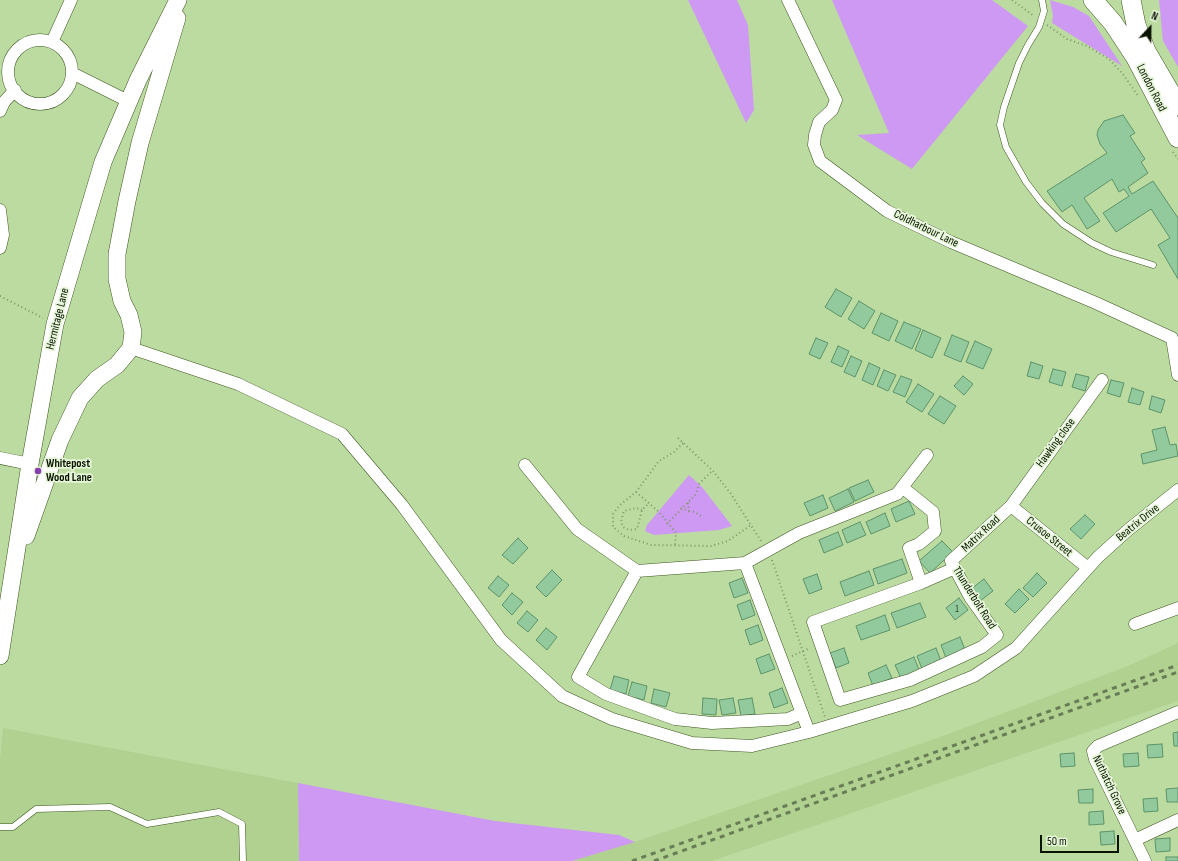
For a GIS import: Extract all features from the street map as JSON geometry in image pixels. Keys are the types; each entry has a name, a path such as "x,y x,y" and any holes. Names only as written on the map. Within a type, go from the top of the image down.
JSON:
{"main road":[{"name":"Hermitage Lane","path":"0,656 30,464 55,324 103,162 128,102 178,0"},
{"path":"13,574 60,440 80,398 97,379 118,365 131,348 133,332 129,315 122,301 117,279 117,254 140,143 182,0"},
{"name":"London Road","path":"1093,0 1113,23 1136,58 1174,142"},
{"name":"London Road","path":"1131,0 1136,25 1146,51 1178,106"}],"street":[{"path":"52,42 71,0"},
{"name":"Coldharbour Lane","path":"788,0 836,100 832,110 819,122 815,135 814,145 820,161 887,211 951,242 1096,303 1172,338 1178,375"},
{"path":"42,40 52,42 67,54 71,63 72,73 70,82 66,91 59,98 40,104 31,102 22,97 10,82 10,61 15,52 22,46 32,41 42,40"},
{"path":"72,73 128,102"},
{"path":"0,111 4,102 15,90"},
{"path":"0,210 3,235 0,248"},
{"name":"Beatrix Drive","path":"131,348 238,384 342,434 402,505 501,640 562,696 612,719 692,743 752,746 809,732 912,700 974,676 1016,648 1098,557 1128,530 1176,496"},
{"name":"Hawking close","path":"1010,506 1102,380"},
{"path":"525,464 577,529 637,571 745,562 799,533 897,494 927,455"},
{"path":"0,458 30,464"},
{"path":"902,487 934,512 935,531 918,544 909,548 921,584"},
{"name":"Matrix Road","path":"820,644 813,622 921,584 953,564 1010,506"},
{"name":"Crusoe Street","path":"1010,506 1088,568"},
{"path":"745,562 809,732"},
{"name":"Thunderbolt Road","path":"820,644 840,700 910,680 982,647 997,635 970,597 953,564"},
{"path":"637,571 578,677 606,694 675,719 712,723 788,719 802,713"},
{"path":"1135,624 1178,608"},
{"name":"Nuthatch Grove","path":"1145,861 1095,759 1093,751 1098,746 1178,712"},
{"path":"1135,840 1178,820"}],"lane":[{"path":"1042,0 1044,11 1041,22 1019,63 1004,107 1000,125 1006,147 1026,182 1042,203 1063,224 1092,243 1111,252 1153,265"},
{"path":"0,827 13,826 36,809 110,807 147,824 219,812 242,824 243,861"}],"path":[{"path":"1012,0 1067,39 1087,46 1109,60 1122,73 1142,102"},
{"path":"1174,142 1178,160"},
{"path":"0,296 55,324"},
{"path":"678,438 713,471 772,557 828,726"},
{"path":"683,443 674,452 659,460 636,492 620,505 613,514 613,527 624,536 651,545 711,546 728,541 751,525"},
{"path":"667,524 672,521 681,508 696,494 699,484 713,471"},
{"path":"636,492 659,512 676,534 675,546"},
{"path":"688,502 689,511"},
{"path":"642,510 636,508 624,512 621,521 624,527 629,530 637,529 642,510 649,504"},
{"path":"681,508 701,516"},
{"path":"782,660 820,644"}],"shaded area":[{"path":"688,0 737,0 748,25 754,110 746,123"},
{"path":"832,0 992,0 1028,26 912,169 857,135 889,133"},
{"path":"1050,0 1073,7 1089,16 1122,66 1052,23 1053,16"},
{"path":"1159,0 1178,0 1178,67 1163,41"},
{"path":"689,475 702,487 732,526 719,530 654,535 645,531 647,525"},
{"path":"1178,643 1178,701 712,861 572,861 644,839 943,736 1128,666"},
{"path":"3,728 298,783 299,861 0,861 0,760"},
{"path":"298,783 495,821 619,835 635,842 572,861 299,861"}],"building":[{"path":"1123,115 1135,133 1130,136 1145,159 1141,162 1148,173 1128,187 1132,194 1153,181 1178,218 1178,279 1158,245 1170,238 1151,209 1116,232 1103,213 1129,196 1124,189 1119,192 1112,179 1084,198 1100,221 1087,229 1072,205 1062,212 1047,191 1107,153 1100,144 1097,135 1098,130 1104,121"},
{"path":"836,289 852,298 841,317 825,307"},
{"path":"859,301 875,311 864,329 848,319"},
{"path":"881,313 898,321 889,341 872,333"},
{"path":"904,322 921,329 912,349 895,341"},
{"path":"923,330 941,338 932,358 915,350"},
{"path":"952,335 969,342 961,362 944,355"},
{"path":"816,338 828,343 820,359 809,354"},
{"path":"975,341 992,349 983,369 966,362"},
{"path":"838,346 849,351 842,367 831,362"},
{"path":"851,356 862,361 855,377 844,372"},
{"path":"1031,362 1043,366 1039,379 1027,376"},
{"path":"869,363 880,368 873,385 862,380"},
{"path":"1053,369 1066,372 1062,386 1049,382"},
{"path":"884,370 896,375 888,391 877,386"},
{"path":"1076,374 1089,377 1085,391 1072,387"},
{"path":"901,376 912,380 905,397 893,392"},
{"path":"963,376 973,384 964,395 954,386"},
{"path":"1111,380 1124,383 1120,397 1107,393"},
{"path":"918,384 934,394 922,412 906,402"},
{"path":"1132,388 1144,392 1140,405 1128,402"},
{"path":"940,396 956,406 944,424 928,414"},
{"path":"1152,396 1165,400 1161,413 1149,409"},
{"path":"1165,427 1170,445 1176,444 1178,456 1143,464 1141,454 1157,450 1152,430"},
{"path":"868,480 874,492 855,501 849,488"},
{"path":"848,489 854,502 835,511 829,498"},
{"path":"823,495 828,508 810,516 804,503"},
{"path":"909,501 915,514 896,522 891,509"},
{"path":"885,513 890,526 871,534 866,522"},
{"path":"1085,515 1095,524 1081,539 1070,529"},
{"path":"860,522 866,535 847,543 842,530"},
{"path":"838,532 843,545 824,553 819,540"},
{"path":"518,538 528,548 513,564 502,555"},
{"path":"942,541 953,552 930,573 919,561"},
{"path":"902,559 907,573 878,584 873,569"},
{"path":"552,570 562,580 546,597 536,587"},
{"path":"869,571 874,585 845,596 840,582"},
{"path":"1037,573 1047,583 1033,597 1023,588"},
{"path":"817,574 822,589 809,594 803,579"},
{"path":"498,576 509,585 499,597 488,588"},
{"path":"742,578 748,593 734,598 729,583"},
{"path":"984,579 993,591 980,601 971,589"},
{"path":"1019,589 1029,599 1015,613 1005,604"},
{"path":"512,593 523,602 512,615 502,605"},
{"path":"959,598 968,610 955,620 946,608"},
{"path":"750,600 755,615 742,620 737,605"},
{"path":"920,603 926,617 897,628 891,613"},
{"path":"527,611 538,620 528,632 517,623"},
{"path":"885,615 890,630 861,640 856,626"},
{"path":"758,625 763,640 750,645 745,630"},
{"path":"546,628 557,637 547,650 536,640"},
{"path":"960,637 965,650 946,658 941,645"},
{"path":"844,648 849,663 836,668 830,653"},
{"path":"936,648 941,661 922,669 917,656"},
{"path":"769,654 775,669 761,674 756,659"},
{"path":"914,657 919,670 901,678 895,665"},
{"path":"886,665 892,678 873,686 868,673"},
{"path":"614,676 629,680 626,694 610,690"},
{"path":"632,682 647,686 644,700 628,696"},
{"path":"782,688 788,703 774,708 769,693"},
{"path":"654,689 670,693 666,707 651,703"},
{"path":"703,698 717,699 716,715 702,714"},
{"path":"733,698 736,713 722,715 719,700"},
{"path":"752,698 755,714 741,716 738,700"},
{"path":"1178,732 1178,746 1174,746 1173,733"},
{"path":"1162,744 1163,757 1148,758 1147,745"},
{"path":"1074,753 1075,766 1061,767 1060,754"},
{"path":"1138,753 1139,766 1124,767 1123,754"},
{"path":"1178,788 1178,802 1167,802 1166,789"},
{"path":"1093,789 1093,803 1079,803 1078,790"},
{"path":"1157,798 1158,811 1144,812 1143,799"},
{"path":"1103,811 1104,824 1089,825 1089,812"},
{"path":"1114,831 1115,844 1101,845 1100,832"},
{"path":"1170,838 1170,851 1156,852 1155,839"},
{"path":"1166,857 1178,857 1178,861 1166,861"}],"railway":[{"path":"632,861 1178,665"},
{"path":"654,861 1178,672"}],"place":[{"name":"Whitepost Wood Lane","path":"38,471"}]}
